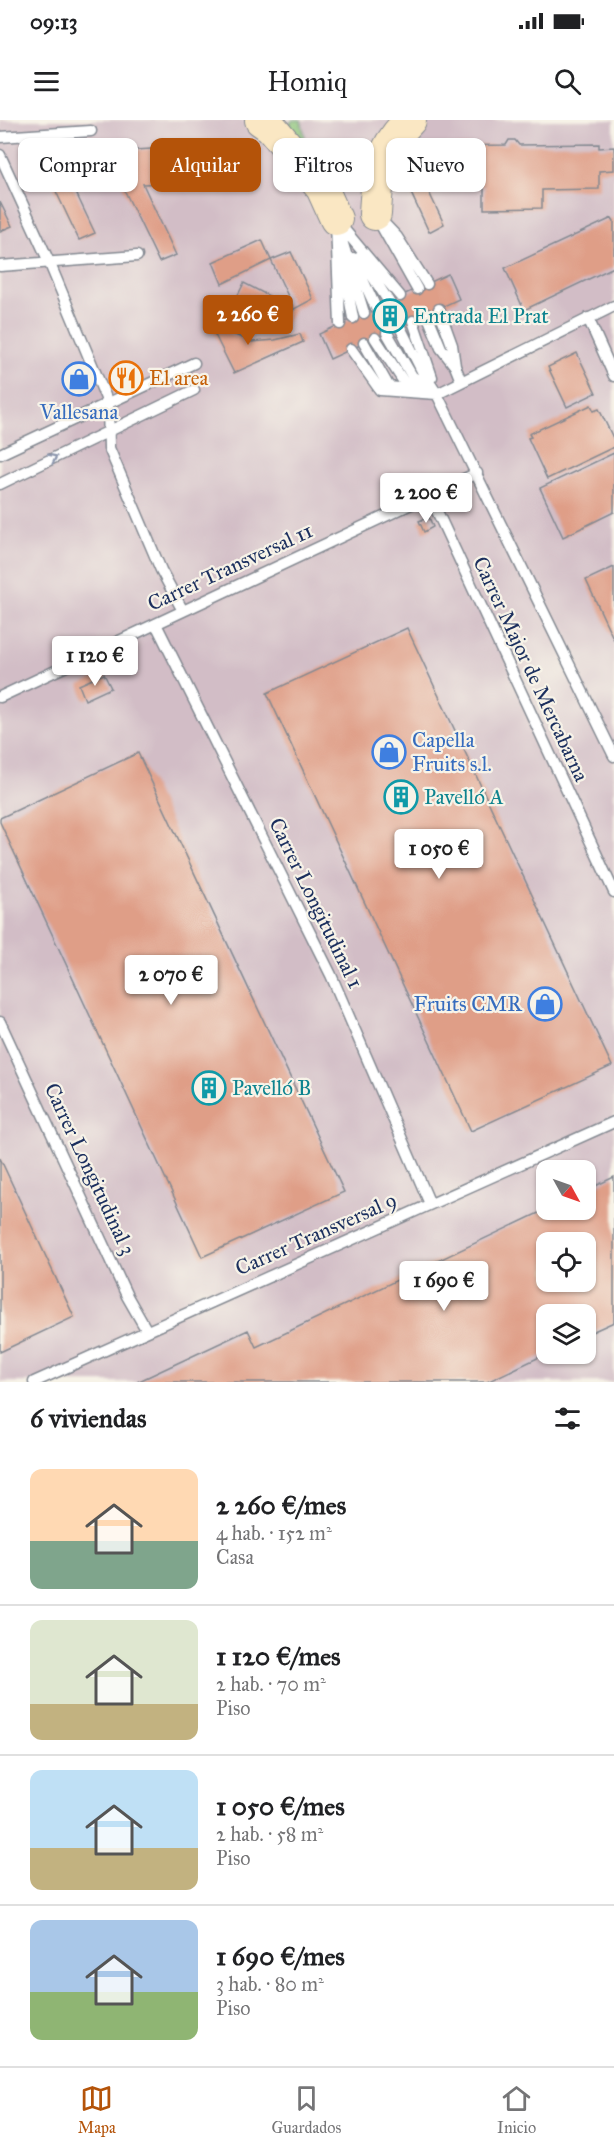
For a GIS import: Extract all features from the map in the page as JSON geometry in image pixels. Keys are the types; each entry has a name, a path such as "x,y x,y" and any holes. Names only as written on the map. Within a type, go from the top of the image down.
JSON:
{"main road":[{"path":"261,120 271,127 322,188 336,219"},
{"path":"375,214 377,178 383,159 394,138 410,120"}],"lane":[{"path":"0,137 91,131"},
{"path":"0,155 50,264 108,403 109,448 161,570 183,611"},
{"path":"375,214 397,237 427,284"},
{"path":"375,214 417,289"},
{"path":"336,219 400,296"},
{"path":"336,219 389,302"},
{"path":"336,219 376,308"},
{"path":"336,219 364,313"},
{"path":"336,219 353,318"},
{"path":"336,219 340,324"},
{"path":"0,267 137,256"},
{"path":"351,349 380,390 438,394 614,306"},
{"path":"439,309 452,345 455,366 461,381"},
{"path":"427,314 441,348 455,366"},
{"path":"588,318 614,376"},
{"path":"413,321 438,394"},
{"path":"400,327 422,371 438,394"},
{"path":"387,333 412,376 438,394"},
{"path":"375,338 405,382 438,394"},
{"path":"364,344 389,387 438,394"},
{"path":"0,454 194,363"},
{"path":"0,484 194,390"},
{"name":"Carrer Major de Mercabarna","path":"438,394 614,756"},
{"name":"Carrer Transversal 11","path":"0,697 477,473"},
{"name":"Carrer Major de Mercabarna","path":"429,494 614,892"},
{"name":"Carrer Longitudinal 1","path":"156,624 331,975 430,1204"},
{"name":"Carrer Longitudinal 3","path":"0,1022 127,1296 147,1331"},
{"name":"Carrer Transversal 9","path":"34,1382 614,1122"}],"shaded area":[{"path":"0,120 614,120 614,1382 0,1382"}],"green space":[{"path":"293,120 301,120 305,138 299,138 287,126"}],"building":[{"path":"509,140 515,140 519,145 599,144 599,148 614,147 614,170 599,171 599,189 542,190 542,208 484,209 486,145 506,145"},
{"path":"150,149 150,184 143,184 176,255 159,262 125,192 138,192 138,150"},
{"path":"56,192 76,192 95,233 79,240"},
{"path":"429,192 444,224 429,232 411,193"},
{"path":"0,202 12,226 0,231"},
{"path":"612,218 614,221 614,267 524,310 505,268"},
{"path":"262,240 271,260 222,284 213,262"},
{"path":"291,252 313,299 294,309 271,260"},
{"name":"Entrada El Prat","path":"448,274 459,299 330,359 319,334"},
{"path":"244,283 294,309 283,330 233,305"},
{"path":"213,314 230,333 252,342 275,340 300,334 303,342 234,373 206,317"},
{"path":"577,353 596,393 567,407 548,367"},
{"path":"591,405 594,411 599,409 614,440 614,447 547,479 528,438 531,437 529,434"},
{"path":"614,453 614,512 563,537 540,488"},
{"path":"429,517 433,527 424,532 419,521"},
{"path":"614,567 614,640 586,580"},
{"name":"Pavelló A","path":"407,628 612,1066 471,1131 267,693"},
{"path":"104,674 111,688 85,700 79,685"},
{"name":"Pavelló B","path":"138,753 344,1192 202,1257 0,822 0,818"},
{"path":"0,1158 74,1317 0,1352"},
{"path":"614,1177 614,1322 596,1330 596,1304 536,1304 536,1359 487,1382 137,1382 248,1330 256,1347 536,1214 536,1220 596,1220 596,1186"}],"place":[{"name":"Entrada El Prat","path":"390,316"},
{"name":"El area","path":"126,378"},
{"name":"Vallesana","path":"79,379"},
{"name":"Capella Fruits s.l.","path":"389,752"},
{"name":"Pavelló A","path":"401,797"},
{"name":"Fruits CMR","path":"545,1004"},
{"name":"Pavelló B","path":"209,1088"}]}
